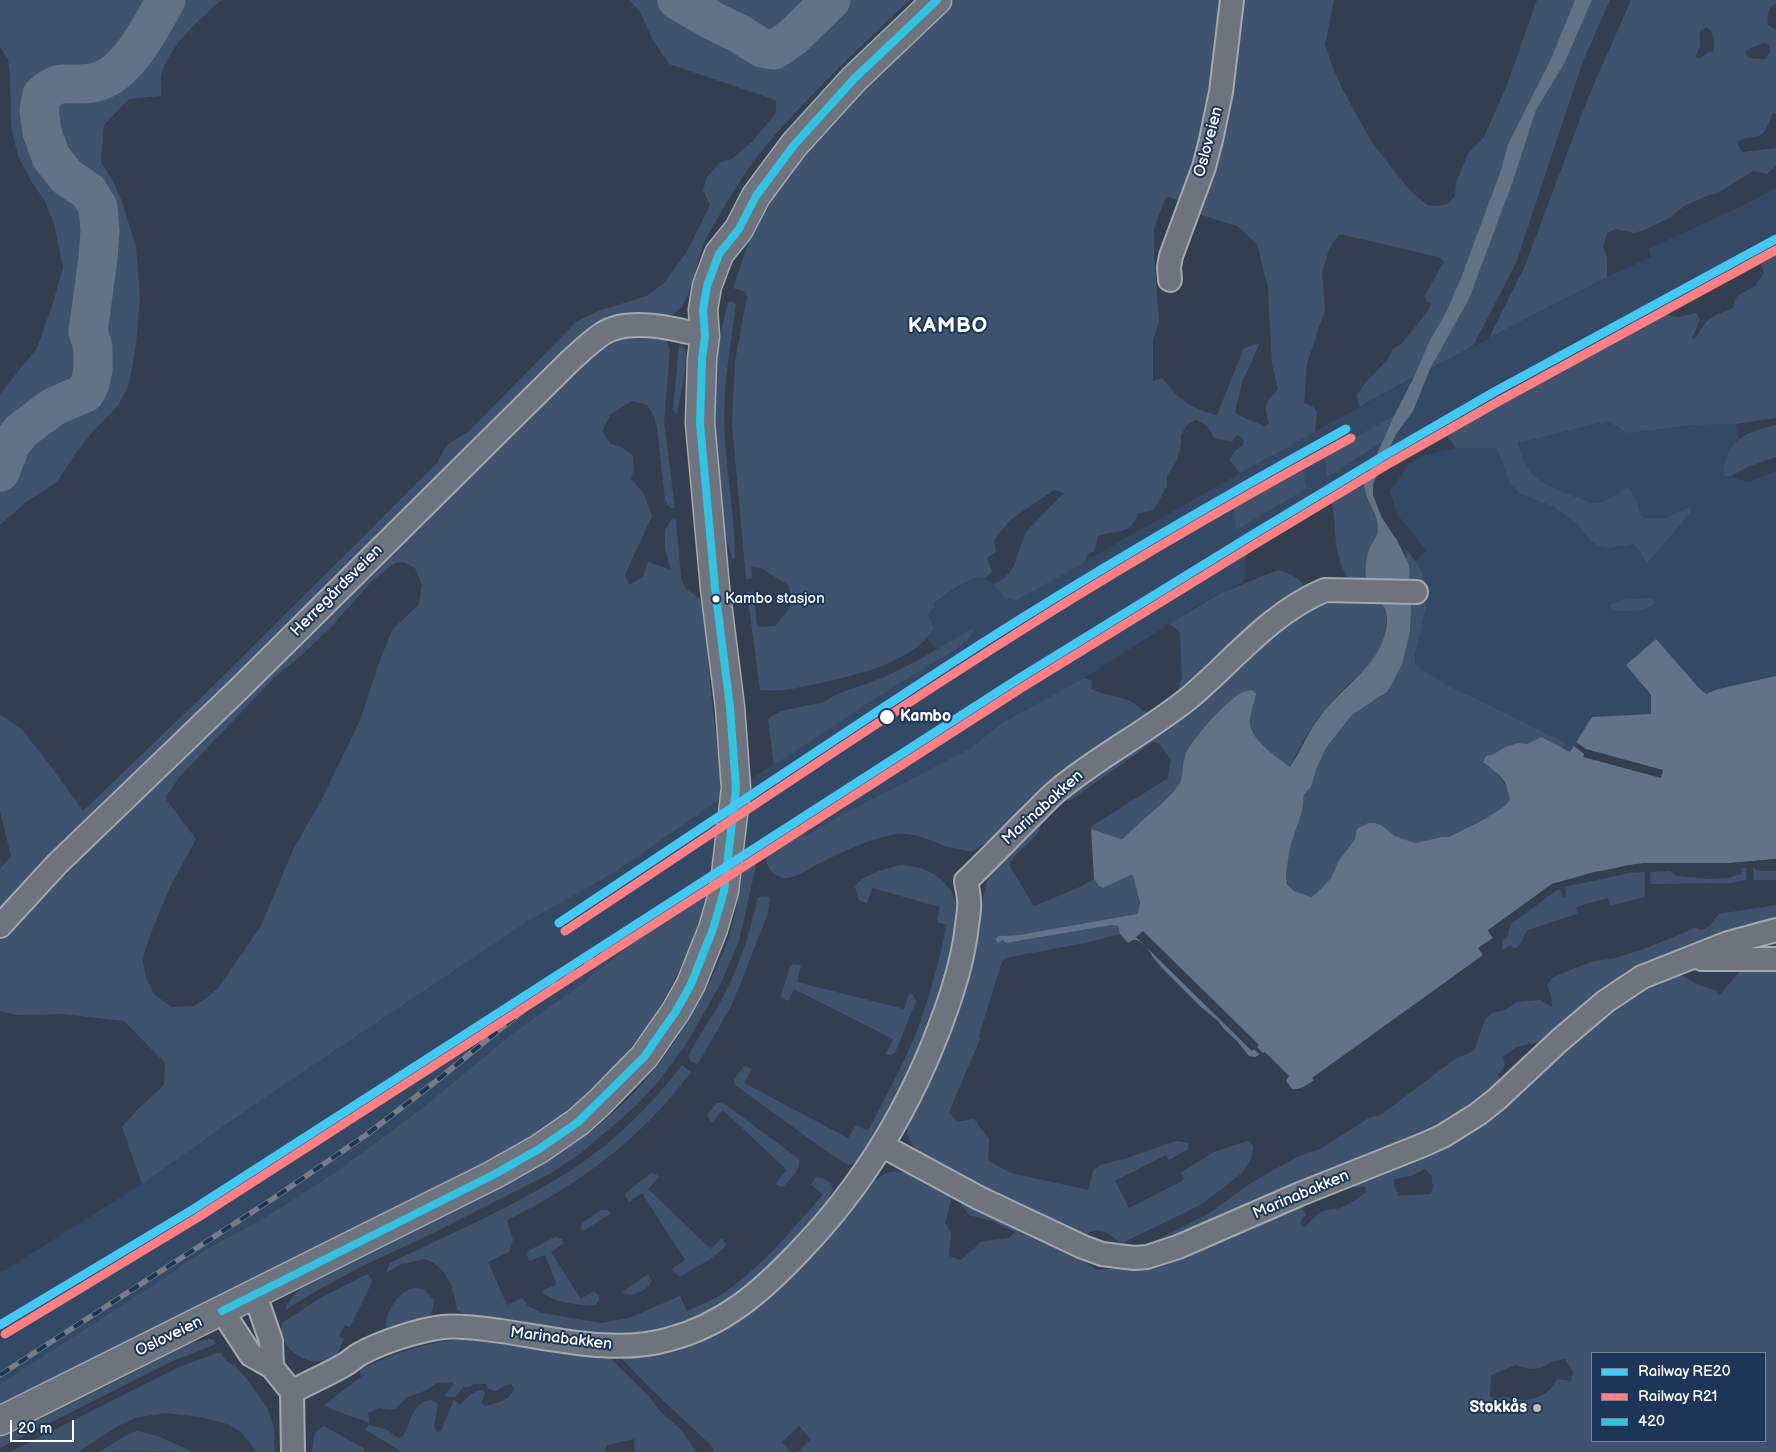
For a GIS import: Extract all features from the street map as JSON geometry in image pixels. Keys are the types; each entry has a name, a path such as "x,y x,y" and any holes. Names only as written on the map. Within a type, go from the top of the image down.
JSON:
{"main road":[{"name":"Osloveien","path":"0,1421 492,1175 539,1149 578,1122 599,1103 644,1057 676,1011 691,984 713,929 724,891 736,788 730,707 715,588 700,423 702,359 705,336 704,310 707,286 719,254 739,229 756,196 794,145 867,65 937,0"}],"street":[{"name":"Osloveien","path":"1170,280 1169,267 1171,256 1204,167 1215,124 1225,68 1232,0"},
{"name":"Herregårdsveien","path":"0,926 57,864 234,694 569,362 602,334 616,328 648,325 705,336"},
{"name":"Marinabakken","path":"292,1392 372,1348 444,1327 476,1328 612,1346 639,1345 668,1340 695,1332 722,1318 748,1301 775,1277 827,1224 883,1146 930,1050 955,985 964,946 969,902 966,881 1057,791 1096,761 1171,713 1209,682 1241,649 1284,613 1313,595 1325,590 1416,592"},
{"name":"Marinabakken","path":"883,1146 979,1198 1083,1247 1102,1254 1134,1258 1147,1257 1178,1248 1300,1194 1443,1136 1478,1114 1497,1099 1560,1040 1621,990 1642,977 1728,943 1776,930"},
{"name":"Marinabakken","path":"1686,960 1776,959"},
{"path":"252,1295 260,1309 271,1341 272,1367"},
{"path":"222,1311 251,1354 272,1367 292,1392 293,1452"}],"shaded area":[{"path":"0,0 222,0 187,32 172,51 162,72 161,96 129,99 104,125 101,162 113,181 122,202 136,247 140,298 136,344 129,384 119,404 75,454 57,482 26,502 0,525 0,394 37,348 63,267 54,224 45,201 31,181 18,156 11,126 8,59 0,47"},
{"path":"629,0 910,0 807,100 755,160 742,178 705,241 687,298 678,311 665,316 625,313 614,315 586,334 198,716 71,834 0,910 0,869 11,856 0,811 0,714 21,729 83,811 210,689 437,463 447,445 469,431 577,321 598,311 647,296 664,283 686,253 710,205 703,190 707,177 719,163 732,159 753,141 776,113 776,100 669,64 654,42 639,10"},
{"path":"955,0 1228,0 1206,143 1235,0 1334,0 1325,44 1343,90 1371,141 1395,172 1412,192 1427,205 1436,206 1448,204 1455,196 1456,183 1468,154 1484,137 1507,85 1537,0 1575,0 1551,59 1508,144 1501,170 1461,278 1414,377 1359,407 1357,395 1365,383 1388,359 1393,349 1402,343 1432,304 1424,296 1444,262 1439,257 1339,234 1329,249 1322,273 1325,309 1307,364 1304,403 1313,407 1317,412 1315,432 1240,473 1229,460 1235,451 1243,445 1244,439 1237,435 1232,442 1213,437 1207,426 1196,420 1187,425 1181,435 1181,444 1176,462 1167,476 1167,486 1154,509 1138,514 1126,529 1098,536 1094,551 1086,556 1085,562 1015,601 1004,597 993,584 1002,580 1010,572 1025,533 1064,493 1054,490 1010,520 994,540 996,552 987,558 992,571 986,578 981,577 967,582 934,603 935,607 928,614 934,629 913,650 900,658 854,675 793,689 760,690 747,592 754,592 757,627 775,626 788,610 793,600 788,585 761,568 751,566 752,578 746,579 732,424 735,361 747,297 746,292 733,288 749,242 765,210 796,163 865,85","holes":["1206,143 1192,212 1237,226 1257,244 1268,288 1272,364 1278,390 1266,405 1269,423 1264,427 1235,412 1242,382 1260,343 1244,348 1217,415 1200,410 1180,398 1162,378 1153,381 1153,340 1159,322 1154,228 1166,196 1180,201"]},
{"path":"1575,0 1592,0 1565,62 1536,110 1513,181 1469,299 1430,369 1413,411 1396,434 1373,484 1373,495 1382,518 1397,540 1409,565 1410,632 1402,665 1387,692 1352,715 1326,748 1311,787 1304,795 1302,812 1290,847 1286,875 1287,884 1294,891 1311,897 1318,892 1331,878 1338,862 1355,839 1357,829 1368,823 1381,825 1395,836 1415,843 1449,837 1492,815 1510,799 1505,782 1483,762 1486,756 1494,754 1505,747 1518,743 1527,744 1541,737 1570,752 1592,717 1651,714 1651,695 1626,665 1656,639 1706,694 1718,689 1776,676 1776,859 1731,863 1645,863 1628,865 1552,884 1488,931 1493,938 1479,948 1487,960 1408,1010 1318,1078 1302,1087 1292,1089 1286,1081 1289,1076 1265,1052 1255,1057 1249,1056 1218,1021 1201,1007 1161,967 1147,947 1137,940 1128,943 1120,934 1118,926 1112,925 1006,943 1002,940 998,943 995,939 998,936 1019,935 1137,914 1140,903 1133,876 1131,875 1103,888 1094,879 1091,829 1121,839 1124,838 1174,791 1182,778 1185,756 1188,749 1218,712 1235,697 1244,692 1252,690 1256,694 1250,721 1252,732 1261,744 1290,767 1311,730 1328,706 1361,673 1379,650 1384,636 1387,614 1385,608 1369,586 1366,577 1367,555 1376,537 1378,524 1366,495 1364,483 1429,342 1446,312 1461,278 1501,170 1508,144 1551,59"},
{"path":"1592,0 1610,0 1583,61 1516,263 1473,346 1430,369 1469,299 1513,181 1536,110 1565,62"},
{"path":"1631,0 1776,0 1776,3 1768,12 1768,25 1776,30 1776,114 1773,113 1764,132 1758,136 1741,140 1738,142 1738,146 1743,152 1776,148 1776,166 1767,174 1753,171 1718,193 1684,206 1671,217 1644,230 1634,233 1615,229 1607,233 1603,247 1607,257 1607,277 1489,338 1525,266 1588,98","holes":["1706,27 1714,38 1713,52 1707,53 1700,59 1696,57 1700,47 1700,30","1763,43 1770,45 1770,53 1765,59 1748,58 1745,52"]},
{"path":"1776,188 1776,256 1572,362 1331,499 1246,551 1245,578 1241,583 1204,602 1084,678 1002,723 971,748 849,811 814,833 806,836 797,835 648,930 583,983 512,1034 420,1110 333,1174 266,1217 205,1250 0,1384 0,1271 5,1270 142,1184 248,1109 528,921 615,872 720,799 876,698 955,650 970,638 974,628 936,650 928,639 934,629 928,614 935,607 934,603 972,579 982,576 993,583 1004,597 1015,601 1411,379 1607,277 1651,257 1648,249 1744,205"},
{"path":"1776,256 1776,418 1735,424 1693,425 1627,433 1608,421 1518,443 1530,472 1537,479 1574,497 1597,503 1609,499 1628,487 1636,500 1640,515 1644,518 1666,518 1690,507 1690,513 1647,563 1633,544 1609,548 1599,546 1591,541 1577,524 1553,506 1521,494 1511,485 1497,448 1456,448 1445,433 1572,362 1665,315 1678,317 1696,313 1700,319 1692,338 1695,339 1710,319 1733,308 1737,296 1755,286 1764,273 1761,264"},
{"path":"732,301 736,304 727,370 724,420 735,559 732,558 721,520 716,488 713,434 714,381 717,354 728,302"},
{"path":"647,336 667,341 670,351 664,421 675,508 670,508 665,500 657,427 654,416 647,405 632,401 611,414 602,431 611,444 622,447 633,456 634,469 631,479 644,494 652,516 625,575 629,585 643,577 648,562 671,570 665,549 665,530 671,520 676,519 681,578 685,588 700,599 705,611 710,684 720,772 720,799 615,872 528,921 248,1109 142,1184 122,1127 164,1085 165,1063 124,1021 62,1014 18,1015 0,1011 0,941 51,886 520,422 605,344 626,337","holes":["404,562 415,568 422,585 419,604 392,630 361,718 322,799 294,848 261,926 219,987 194,1006 171,1007 154,994 146,978 143,961 144,953 171,885 196,839 165,798 181,775 275,677 332,626 373,580 395,563"]},
{"path":"679,345 685,350 686,362 677,414 673,410"},
{"path":"1394,416 1382,442 1327,477 1325,454"},
{"path":"1608,421 1627,433 1693,425 1735,424 1739,438 1733,444 1725,476 1748,482 1776,471 1776,676 1718,689 1706,694 1699,688 1626,665 1651,695 1652,714 1592,717 1570,753 1563,748 1566,743 1445,684 1415,665 1416,584 1426,584 1416,560 1427,551 1397,514 1390,491 1414,460 1426,455 1456,448 1498,448"},
{"path":"1776,425 1776,457 1747,467 1731,476 1725,476 1725,461 1730,449 1740,438 1754,431"},
{"path":"1302,467 1307,488 1236,530 1233,505"},
{"path":"1366,478 1364,484 1366,496 1377,521 1377,538 1367,581 1350,581 1337,550 1331,499"},
{"path":"1407,550 1419,566 1426,584 1410,583 1406,556"},
{"path":"1278,570 1294,576 1306,589 1186,694 1038,795 990,840 972,852 942,845 917,836 897,834 882,837 853,848 799,875 782,878 769,868 766,856 797,835 801,833 806,836 849,811 971,748 1002,723 1084,678 1092,681 1091,689 1132,702 1142,711 1151,712 1170,700 1178,690 1182,678 1180,633 1169,624 1221,593"},
{"path":"1646,598 1656,602 1652,606 1635,611 1612,610 1609,606 1621,600"},
{"path":"1353,599 1379,600 1383,603 1387,618 1384,640 1376,656 1340,692 1319,717 1304,739 1290,767 1164,826 1121,839 1091,829 1092,826 1168,778 1171,759 1158,743 1153,742 1067,801 1066,795 1253,647 1306,611 1321,605"},
{"path":"1411,601 1424,602 1426,606 1415,655 1415,665 1445,684 1566,743 1563,748 1560,748 1541,737 1527,744 1518,743 1505,747 1494,754 1486,756 1483,761 1484,763 1502,779 1510,801 1495,813 1448,837 1415,843 1395,836 1381,825 1368,823 1358,829 1355,839 1338,862 1331,878 1318,892 1311,897 1294,891 1288,884 1286,875 1290,847 1302,812 1304,795 1311,787 1326,748 1352,715 1384,695 1402,665 1410,632"},
{"path":"975,627 970,638 955,650 876,698 774,765 768,720 772,716 781,711 824,702 837,694 885,677 917,661"},
{"path":"1037,822 1041,824 1036,835 1012,859 1009,865 1034,906 1080,887 1094,879 1103,888 1131,875 1133,876 1138,895 1139,905 1137,914 1019,935 996,936 999,941 1002,940 1006,943 1112,925 1118,926 1120,934 1090,942 1005,958 1001,964 979,1036 980,1039 949,1112 957,1122 974,1119 989,1139 988,1161 1011,1173 1088,1190 1093,1171 1100,1165 1176,1141 1189,1143 1188,1149 1169,1160 1166,1155 1115,1181 1129,1208 1180,1182 1184,1179 1180,1173 1214,1152 1248,1141 1253,1146 1252,1157 1243,1172 1219,1191 1200,1205 1122,1243 1100,1230 1090,1232 1085,1236 1073,1234 923,1158 912,1145 907,1129 928,1081 964,985 976,945 978,916 993,867"},
{"path":"757,861 739,941 721,983 686,1044 658,1082 637,1105 581,1153 551,1173 367,1264 285,1310 290,1300 309,1282 422,1227 526,1173 575,1143 606,1119 632,1095 665,1055 700,1000 717,966 731,930 743,870"},
{"path":"901,865 919,868 935,875 942,880 953,895 957,910 957,924 953,950 929,1026 910,1071 864,1153 858,1160 849,1165 833,1156 735,1085 734,1080 743,1067 747,1066 752,1069 744,1083 848,1138 856,1125 868,1131 917,1031 934,978 947,925 937,922 940,907 872,888 867,903 859,900 855,887 859,882 876,872"},
{"path":"1742,868 1747,868 1746,880 1731,883 1651,884 1650,872 1670,871 1677,876 1711,879 1728,878 1741,874"},
{"path":"1753,868 1760,871 1776,871 1776,880 1754,880"},
{"path":"1645,872 1645,897 1610,906 1608,898 1576,907 1577,914 1528,930 1516,948 1509,946 1502,950 1502,941 1509,935 1511,924 1557,890 1560,889 1563,897 1567,896 1565,887 1629,873"},
{"path":"708,892 698,925 685,957 670,988 652,1018 632,1046 609,1072 585,1096 558,1118 483,1164 0,1406 0,1384 205,1250 266,1217 333,1174 420,1110 512,1034 583,983 648,930"},
{"path":"762,896 770,897 768,913 731,1006 697,1064 691,1061 688,1056 731,982 752,923 758,898"},
{"path":"1776,905 1776,921 1722,935 1549,1040 1516,1047 1503,1057 1505,1065 1499,1074 1499,1084 1442,1129 1152,1245 1153,1242 1208,1214 1251,1183 1297,1157 1320,1149 1369,1118 1382,1114 1455,1059 1474,1051 1485,1020 1492,1013 1505,1010 1517,1002 1527,1001 1540,1000 1552,1007 1547,985 1553,977 1591,962 1615,958 1644,949 1695,928 1702,930 1709,926 1719,914"},
{"path":"793,964 801,965 797,982 904,1009 909,994 913,995 916,1001 895,1053 886,1054 893,1039 794,989 788,1001 782,998 781,995 790,967"},
{"path":"1752,966 1776,967 1776,1452 798,1452 811,1439 799,1426 782,1442 791,1452 714,1452 712,1446 622,1359 691,1344 720,1332 740,1320 775,1293 807,1261 842,1222 872,1183 888,1172 905,1172 922,1177 1060,1245 1097,1270 1153,1264 1299,1205 1306,1215 1300,1224 1303,1228 1321,1212 1347,1205 1365,1193 1366,1187 1360,1186 1327,1194 1386,1167 1570,1041 1635,992 1673,975 1681,975 1698,985 1715,990 1720,995 1739,972","holes":["1425,1169 1432,1176 1433,1186 1431,1194 1398,1196 1394,1186 1394,1179 1411,1176","950,1195 959,1201 969,1215 992,1221 1015,1232 1009,1238 982,1241 961,1260 949,1256 951,1232 945,1223 951,1201","1565,1359 1573,1372 1571,1381 1557,1379 1547,1392 1533,1399 1521,1400 1508,1397 1490,1397 1491,1375 1516,1365 1530,1369 1541,1368 1551,1362"]},
{"path":"682,1065 691,1072 652,1118 631,1138 584,1175 534,1206 507,1220 513,1240 509,1252 488,1262 507,1305 522,1298 528,1306 542,1313 601,1323 629,1318 680,1296 687,1311 723,1293 754,1269 823,1194 811,1185 815,1178 827,1180 833,1189 810,1226 775,1264 735,1296 715,1309 678,1325 647,1332 606,1335 547,1326 494,1321 463,1313 457,1309 454,1293 444,1273 439,1267 425,1259 401,1264 386,1273 390,1263 504,1208 548,1184 586,1160 630,1123"},
{"path":"717,1103 726,1105 799,1159 797,1170 784,1186 781,1187 775,1184 787,1170 723,1110 712,1123 707,1115"},
{"path":"651,1173 659,1177 648,1189 711,1249 722,1238 726,1244 709,1260 679,1277 672,1269 685,1260 642,1193 629,1202 625,1195"},
{"path":"601,1210 608,1210 610,1214 583,1231 581,1228 582,1223"},
{"path":"555,1237 562,1239 564,1243 551,1252 581,1299 594,1291 599,1297 595,1305 582,1305 558,1300 545,1295 542,1291 556,1285 556,1282 545,1255 529,1261 527,1253"},
{"path":"367,1274 372,1279 370,1286 350,1327 345,1325 339,1336 344,1339 335,1357 311,1361 304,1359 288,1347 282,1336 282,1323 317,1300"},
{"path":"648,1274 652,1281 647,1288 634,1294 622,1292"},
{"path":"409,1289 424,1290 434,1300 433,1309 429,1316 426,1320 387,1329 387,1317 398,1298"},
{"path":"209,1339 214,1340 216,1344 173,1361 0,1448 0,1436 182,1345"},
{"path":"462,1339 497,1341 611,1359 646,1393 660,1411 681,1430 697,1452 635,1452 634,1439 607,1445 604,1452 402,1452 366,1430 368,1425 386,1429 398,1438 403,1436 416,1409 431,1400 438,1404 434,1426 437,1432 441,1431 454,1400 460,1405 473,1393 483,1390 485,1394 481,1403 485,1406 494,1404 502,1401 512,1393 514,1389 511,1384 496,1391 489,1389 485,1384 474,1384 470,1387 463,1387 455,1397 448,1397 444,1395 454,1384 452,1382 437,1383 427,1390 408,1397 395,1409 379,1408 368,1413 369,1423 324,1405 362,1376 359,1370 409,1350 435,1343"},
{"path":"221,1353 226,1361 234,1365 267,1407 274,1428 274,1452 257,1452 241,1432 227,1424 201,1417 165,1413 135,1418 118,1426 78,1452 10,1452 179,1367"},
{"path":"324,1426 365,1449 364,1452 312,1452 315,1432"},
{"path":"137,1431 158,1436 193,1452 99,1452"}],"pier":[{"path":"1576,742 1586,749 1663,770 1661,778 1583,757 1584,754 1574,746"},
{"path":"1776,859 1776,862 1732,865 1646,866 1594,874 1553,886 1491,931 1495,939 1482,949 1489,959 1487,960 1488,962 1441,995 1410,1012 1319,1081 1315,1082 1312,1078 1483,955 1478,948 1493,938 1488,930 1552,884 1594,872 1645,863 1731,863"},
{"path":"1143,931 1259,1045 1257,1047 1263,1053 1260,1055 1254,1049 1252,1051 1136,937"}],"waterway":[{"path":"0,472 11,444 21,431 53,407 85,393 93,370 93,347 88,332 98,258 100,231 98,207 88,191 67,177 51,157 42,132 39,110 42,95 60,84 92,83 116,72 136,50 166,0"},
{"path":"677,0 762,48 774,50 793,37 831,0"}],"railway":[{"path":"0,1375 274,1198 366,1135 435,1082 572,971 634,927"}],"rail line":[{"name":"RE20","path":"0,1325 192,1210 1018,679 1252,535 1496,391 1776,239"},
{"name":"R21","path":"5,1334 197,1218 1023,687 1257,543 1390,463 1501,400 1776,250"},
{"name":"RE20","path":"559,923 1028,614 1254,480 1346,429"},
{"name":"R21","path":"565,931 882,720 1033,623 1168,541 1351,438"}],"transit line":[{"name":"420","path":"222,1311 493,1175 539,1149 578,1122 644,1057 676,1011 691,984 713,929 724,891 736,788 730,707 715,588 700,423 702,359 705,336 703,310 707,286 719,254 739,229 756,196 794,145 854,79 937,0"}],"place":[{"name":"Kambo stasjon","path":"716,599"},
{"name":"Kambo","path":"887,717"},
{"name":"Stokkås","path":"1537,1408"}],"district":[{"name":"KAMBO","path":"948,327"}]}
